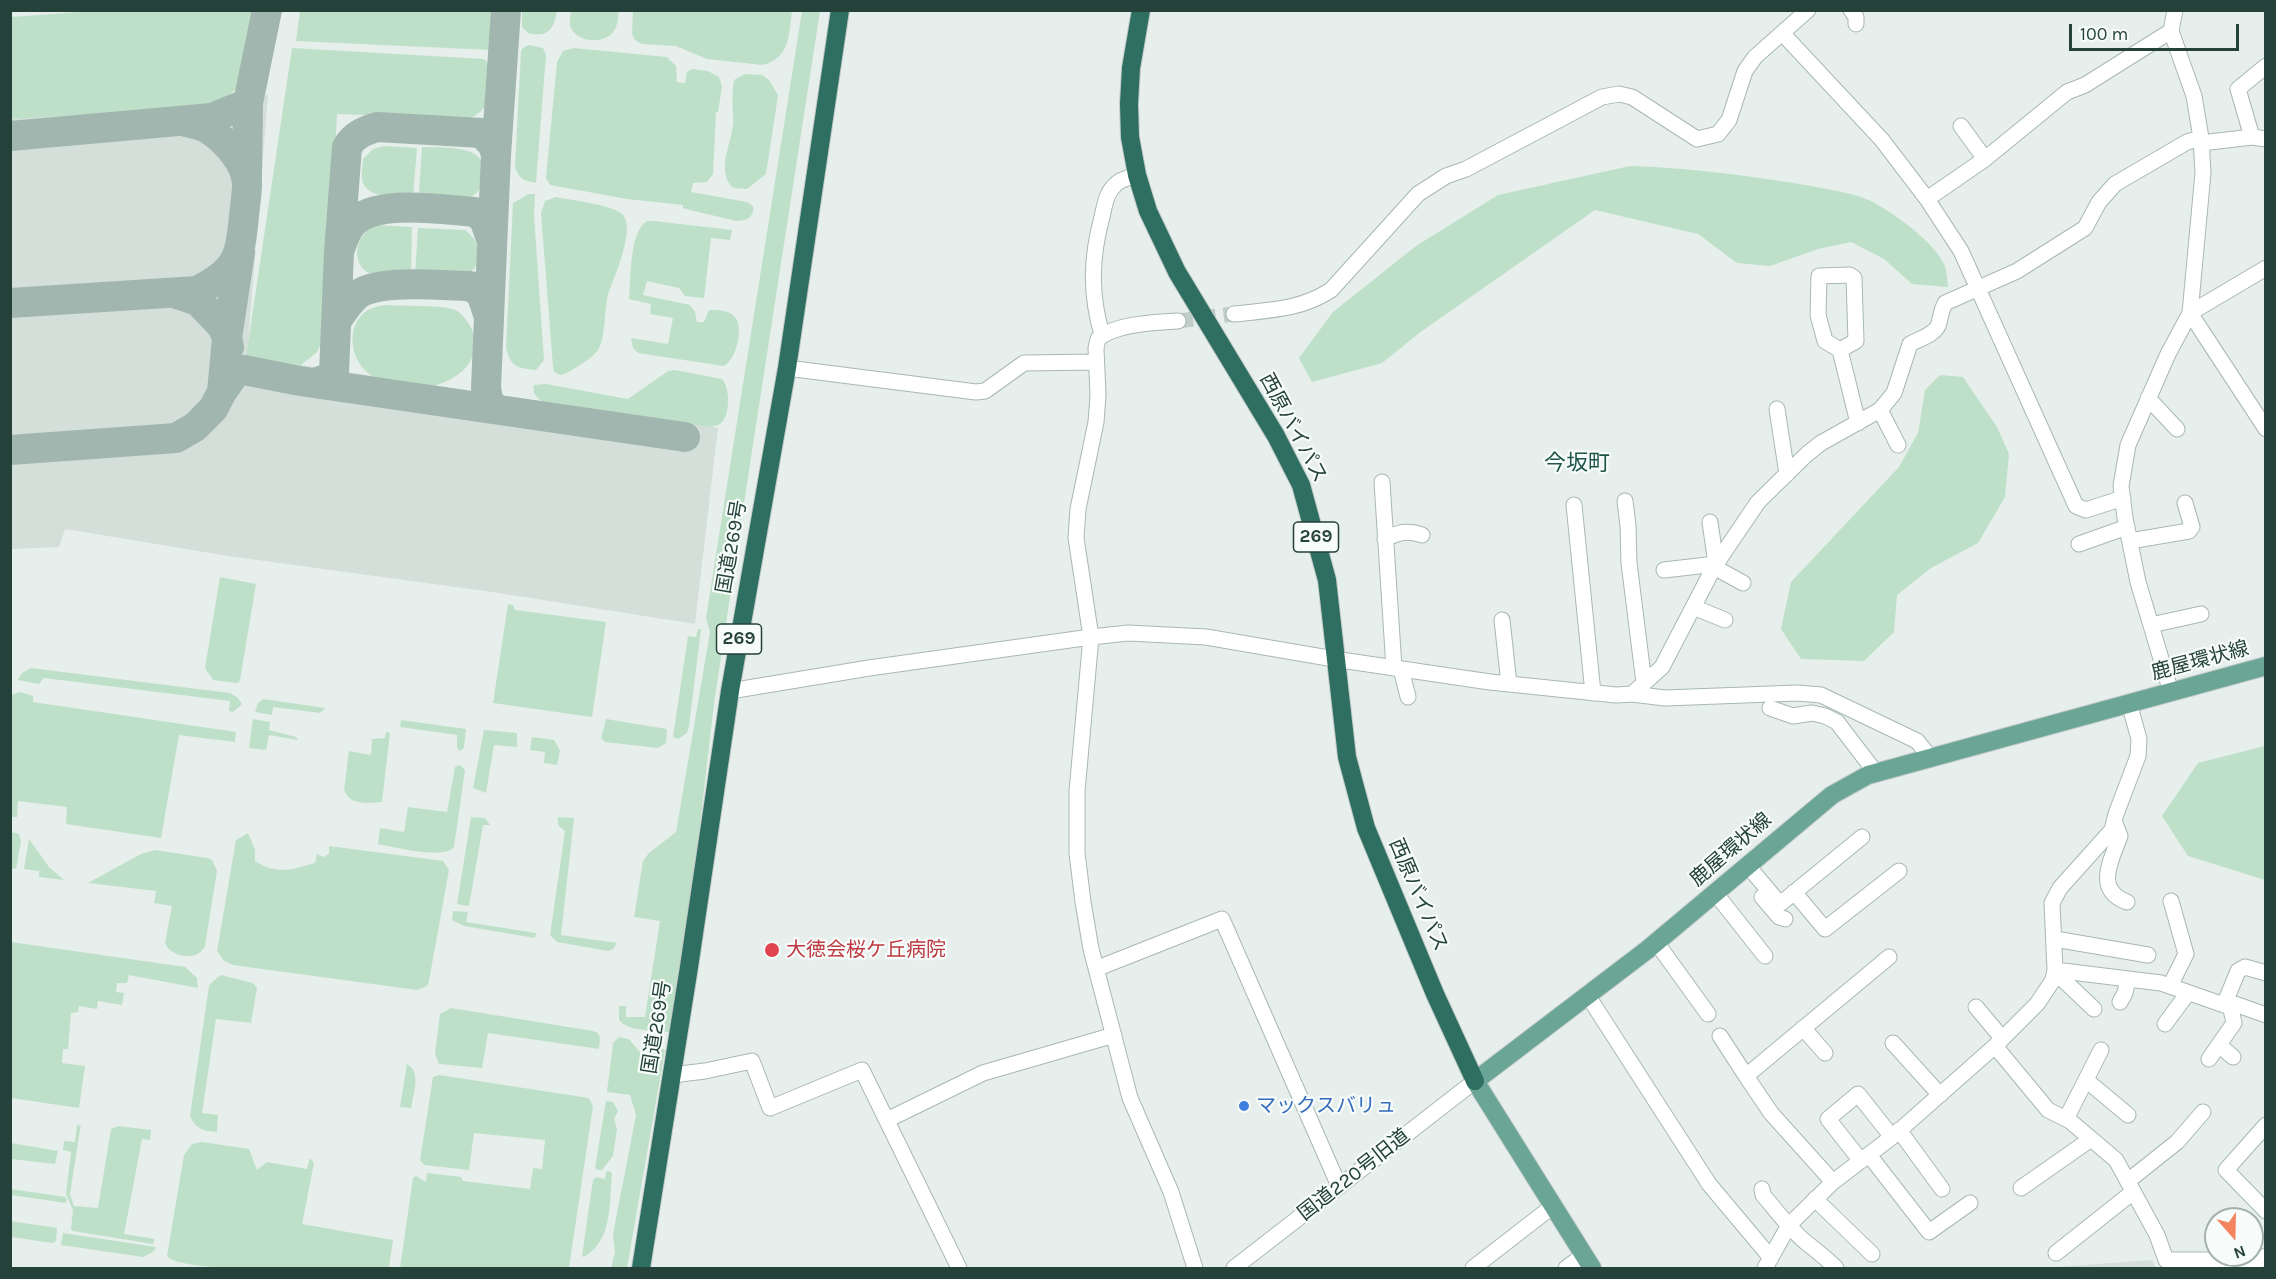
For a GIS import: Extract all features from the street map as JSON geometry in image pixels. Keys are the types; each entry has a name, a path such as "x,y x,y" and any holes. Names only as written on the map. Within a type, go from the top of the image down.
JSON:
{"highway":[{"name":"国道269号","path":"641,1269 730,691 787,368 840,10"},
{"name":"西原バイパス","path":"1141,10 1131,68 1128,104 1130,137 1137,174 1148,211 1177,272 1276,436 1301,484 1327,580 1334,659 1347,757 1366,828 1435,994 1475,1081"}],"main road":[{"name":"鹿屋環状線","path":"1475,1081 1588,996 1716,894 1786,831 1832,795 1876,773 2265,666"},
{"path":"1475,1081 1588,1262"}],"street":[{"path":"1234,314 1288,308 1315,300 1331,290 1418,194 1446,176 1466,169 1602,97 1619,94 1632,97 1697,139 1718,134 1730,120 1744,71 1755,57 1808,10"},
{"path":"2171,692 2138,582 2121,486 2128,445 2168,354 2190,313 2203,173 2201,140 2194,96 2171,31 2175,10"},
{"path":"1927,199 1985,159 2067,92 2085,85 2171,31"},
{"path":"1784,33 1882,140 1927,199 1961,251 2076,506 2086,510 2123,498"},
{"path":"1632,694 1662,667 1715,566 1758,502 1821,443 1880,410 1894,393 1910,344 1934,332 1939,325 1940,312 1945,303 2017,271 2085,228 2099,202 2115,184 2187,141 2259,138 2238,89 2265,66"},
{"path":"1961,126 1985,159"},
{"path":"1102,335 1093,291 1092,265 1095,241 1107,195 1118,182 1137,174"},
{"path":"2190,313 2265,268"},
{"path":"1840,350 1856,341 1854,278 1850,275 1825,274 1819,276 1818,315 1825,341 1840,350 1858,423"},
{"path":"2190,313 2265,429"},
{"path":"1178,321 1139,325 1102,335 1098,339 1096,348 1098,395 1096,422 1078,509 1076,538 1091,637 1077,791 1077,853 1091,949 1098,968 1130,1098 1171,1192 1195,1269"},
{"path":"787,368 976,392 985,391 1024,363 1096,362"},
{"path":"2148,398 2177,429"},
{"path":"1777,409 1787,474"},
{"path":"1880,410 1898,445"},
{"path":"1382,482 1397,668 1408,698"},
{"path":"1624,501 1628,526 1629,563 1644,683"},
{"path":"2079,544 2128,534 2189,531 2192,527 2185,503"},
{"path":"1574,505 1593,693"},
{"path":"1710,522 1715,566"},
{"path":"1385,539 1399,532 1411,531 1422,535"},
{"path":"1664,570 1715,566 1743,583"},
{"path":"1693,607 1725,620"},
{"path":"2151,625 2201,614"},
{"path":"1502,620 1509,684"},
{"path":"730,691 869,668 1091,637 1128,633 1206,637 1334,659 1509,684 1593,693 1665,698 1797,693 1821,695 1917,741 1931,758"},
{"path":"1588,996 1709,1184 1768,1263 1789,1225 1815,1199 1940,1095 1999,1042 2037,1004 2053,980 2055,939 2052,903 2060,888 2112,830 2138,756 2139,739 2129,704"},
{"path":"1770,708 1793,716 1819,714 1836,722 1876,773"},
{"path":"2114,821 2120,836 2108,868 2108,888 2115,898 2127,902"},
{"path":"1745,869 1780,904 1862,837"},
{"path":"1745,869 1779,917 1785,919"},
{"path":"1794,892 1825,929 1899,871"},
{"path":"1716,894 1765,956"},
{"path":"2170,986 2186,954 2171,901"},
{"path":"1098,968 1222,919 1339,1186"},
{"path":"2055,939 2148,955"},
{"path":"1656,942 1708,1014"},
{"path":"1746,1076 1889,957"},
{"path":"2209,1059 2234,1023 2227,1005 2238,971 2245,967 2265,973"},
{"path":"2055,971 2170,986 2265,1015"},
{"path":"2055,971 2094,1009"},
{"path":"2120,1002 2128,979"},
{"path":"2165,1024 2187,993"},
{"path":"1976,1007 2048,1110 2066,1119 2116,1160 2157,1235 2166,1260 2260,1260 2265,1256"},
{"path":"1803,1028 1825,1053"},
{"path":"887,1120 983,1073 1114,1035"},
{"path":"1720,1036 1771,1113 1833,1182"},
{"path":"1893,1043 1940,1095"},
{"path":"2219,1045 2234,1057"},
{"path":"2066,1119 2101,1050"},
{"path":"672,1075 752,1061 770,1108 862,1070 959,1269"},
{"path":"2086,1080 2128,1115"},
{"name":"国道220号旧道","path":"1234,1269 1475,1081"},
{"path":"1942,1189 1895,1133 1854,1090 1824,1123 1865,1158 1929,1232 1970,1203"},
{"path":"2056,1253 2177,1142 2203,1112"},
{"path":"2265,1125 2226,1170 2265,1210"},
{"path":"2021,1188 2091,1139"},
{"path":"1762,1190 1763,1195 1789,1225 1836,1269"},
{"path":"1815,1199 1872,1254"},
{"path":"1473,1269 1553,1206"},
{"path":"1566,1269 1588,1262"}],"shaded area":[{"path":"268,95 247,357 718,428 695,624 492,592 228,556 65,529 59,547 11,549 10,118"},
{"path":"2152,1260 2156,1268 2042,1268"}],"green space":[{"path":"107,10 258,11 247,72 232,93 200,107 11,119 11,17"},
{"path":"633,10 792,11 789,37 783,51 771,62 762,65 707,59 676,46 642,44 635,40 632,34"},
{"path":"300,11 492,11 491,50 296,41"},
{"path":"522,11 557,11 549,31 535,34 528,33 522,27"},
{"path":"571,11 619,11 616,27 611,34 605,38 591,40 578,36 573,31 570,23"},
{"path":"802,11 820,11 714,704 687,935 669,1032 642,1030 629,1027 619,1020 619,1006 626,1006 626,1017 645,1017 660,921 634,917 643,861 649,853 676,832 710,632 706,618"},
{"path":"529,45 543,48 546,55 536,183 522,179 515,167 521,51"},
{"path":"292,48 484,59 491,74 490,94 486,105 478,114 467,119 337,114 326,334 317,352 301,365 246,357"},
{"path":"574,48 667,57 676,66 677,82 685,83 687,72 692,69 708,71 719,77 722,87 718,112 716,112 713,174 707,182 693,183 691,192 747,202 753,206 751,216 736,221 683,208 683,205 627,199 550,185 546,178 557,62 563,51"},
{"path":"745,74 762,75 769,80 778,95 766,174 747,189 734,188 730,185 725,168 733,123 734,80"},
{"path":"385,146 417,148 413,197 383,196 369,191 364,186 363,159 373,149"},
{"path":"422,147 454,148 474,154 481,160 484,169 481,187 471,197 463,199 421,197 419,193"},
{"path":"1630,166 1766,179 1835,190 1866,199 1903,221 1931,246 1944,264 1948,287 1912,284 1884,259 1851,242 1818,249 1770,266 1737,263 1698,234 1595,210 1422,331 1382,363 1312,382 1299,358 1333,312 1416,246 1498,195"},
{"path":"529,194 535,194 534,216 544,360 536,370 516,366 510,360 506,348 513,203"},
{"path":"556,197 618,211 626,222 627,232 622,255 608,295 601,345 596,353 586,361 560,375 554,372 553,367 541,213 545,201"},
{"path":"647,221 732,230 730,240 711,238 704,298 685,296 679,288 647,281 643,295 690,305 695,312 697,322 704,322 709,310 724,311 733,315 737,320 738,342 733,356 724,366 638,353 633,348 631,338 668,344 673,318 650,314 651,304 629,299 634,245 641,226"},
{"path":"376,225 412,227 411,276 376,275 361,267 357,253 360,239 364,233"},
{"path":"418,228 465,230 476,242 480,254 471,272 464,278 415,275"},
{"path":"384,305 438,307 457,311 467,322 474,335 475,346 469,364 453,378 429,386 384,381 370,375 358,361 354,352 353,334 355,325 362,314"},
{"path":"675,370 722,379 727,388 728,400 727,411 722,422 710,427 543,402 534,393 534,385 546,384 628,399 668,371"},
{"path":"1940,375 1963,377 1997,427 2009,454 2005,497 1978,543 1931,568 1897,595 1894,632 1864,661 1801,659 1781,629 1791,582 1899,467 1918,433 1925,390"},
{"path":"220,577 256,584 240,680 237,683 213,680 205,668"},
{"path":"508,604 513,605 515,610 606,622 592,717 493,703"},
{"path":"698,629 701,629 689,726 687,733 678,739 673,737 688,636 696,637"},
{"path":"31,668 230,693 242,704 233,712 229,711 230,701 44,678 39,684 18,680 22,673"},
{"path":"20,692 33,696 33,702 236,732 235,742 179,735 161,838 66,824 67,807 18,801 17,817 11,817 11,695"},
{"path":"263,699 325,708 320,713 273,707 272,715 255,712 258,703"},
{"path":"253,719 270,722 269,730 296,737 298,740 269,735 266,750 249,748"},
{"path":"606,719 667,729 666,743 658,748 605,742 601,738"},
{"path":"401,720 466,729 464,748 459,751 457,735 400,727"},
{"path":"484,730 517,733 517,747 494,745 486,793 473,788"},
{"path":"386,732 390,733 382,802 365,803 350,799 344,790 349,751 371,755 372,739 385,738"},
{"path":"532,737 554,740 560,750 557,765 544,763 545,752 530,750"},
{"path":"2265,746 2265,880 2188,856 2162,816 2198,763"},
{"path":"460,765 465,770 454,847 448,851 430,853 378,844 380,828 404,832 408,807 447,812 455,767"},
{"path":"471,817 485,818 490,825 483,825 469,906 457,904"},
{"path":"558,817 574,818 561,935 617,943 613,949 608,951 557,942 550,935 565,831 558,825"},
{"path":"11,832 19,834 21,841 16,869 11,868"},
{"path":"248,833 255,850 255,861 277,870 315,863 317,854 323,857 329,854 329,846 443,861 449,870 427,986 417,990 233,965 224,961 217,951 236,840"},
{"path":"29,839 49,867 64,880 39,877 39,871 24,869"},
{"path":"155,850 207,858 212,860 217,871 205,946 197,954 178,955 168,948 165,943 172,906 154,903 156,891 88,883 141,854"},
{"path":"453,911 468,912 466,922 536,933 535,938 464,926 452,920"},
{"path":"11,942 185,967 197,978 198,988 129,975 127,983 117,983 116,992 124,993 122,1005 98,1001 97,1009 79,1006 78,1012 71,1013 68,1049 63,1049 62,1063 85,1066 79,1108 11,1098"},
{"path":"221,975 253,983 257,988 251,1023 216,1019 202,1113 218,1115 217,1132 200,1128 190,1116 209,986"},
{"path":"451,1008 593,1031 598,1033 600,1038 599,1049 488,1033 482,1068 439,1064 435,1054 440,1014"},
{"path":"619,1037 629,1039 643,1056 647,1056 649,1046 655,1043 657,1047 665,1050 627,1268 611,1268 615,1252 613,1234 636,1115 630,1095 607,1092 613,1043"},
{"path":"407,1064 412,1068 415,1078 411,1108 400,1107"},
{"path":"439,1075 589,1098 593,1106 569,1268 400,1268 413,1178 416,1176 426,1182 427,1173 461,1177 463,1181 530,1189 533,1168 542,1169 545,1140 474,1133 469,1170 424,1165 420,1160 433,1077"},
{"path":"606,1101 613,1102 618,1111 614,1119 617,1129 613,1156 602,1170 598,1170 595,1168"},
{"path":"77,1125 81,1126 70,1194 74,1206 98,1208 111,1129 118,1126 151,1130 150,1140 142,1139 124,1234 155,1239 153,1244 71,1229 73,1210 66,1194 71,1152 63,1150 64,1141 75,1142"},
{"path":"202,1142 249,1149 257,1170 267,1162 307,1169 310,1158 314,1163 302,1224 393,1240 389,1268 271,1270 203,1266 179,1262 167,1256 184,1155 192,1144"},
{"path":"11,1143 58,1151 55,1164 11,1159"},
{"path":"606,1172 612,1173 605,1231 593,1250 584,1257 582,1256 593,1180 596,1177 605,1179"},
{"path":"11,1189 67,1199 66,1203 11,1195"},
{"path":"10,1221 57,1228 56,1241 53,1243 11,1237"},
{"path":"63,1233 156,1247 153,1252 143,1257 61,1245"}],"taxiway":[{"path":"10,136 212,118 248,103 267,10"},
{"path":"496,155 506,10"},
{"path":"247,179 248,103"},
{"path":"10,303 197,291 221,277 228,270 234,262 241,243 247,192 246,176 234,152 221,139 205,128 182,121"},
{"path":"315,383 329,378 334,373 339,252 347,147 360,134 377,127 482,133 493,145 496,155 486,388 489,404 497,409"},
{"path":"340,249 352,224 363,216 393,208 475,212 484,219 492,241"},
{"path":"229,347 227,338 240,252"},
{"path":"336,322 353,299 366,290 410,284 470,286 481,293 489,317"},
{"path":"10,450 176,438 195,427 213,409 222,392 227,338 222,326 198,301 177,294"},
{"path":"222,392 235,373 244,370 300,381 685,437"}],"tunnel":[{"path":"1178,321 1234,314"}],"place":[{"name":"大徳会桜ケ丘病院","path":"772,950"},
{"name":"マックスバリュ","path":"1244,1106"}],"district":[{"name":"今坂町","path":"1577,464"}]}
